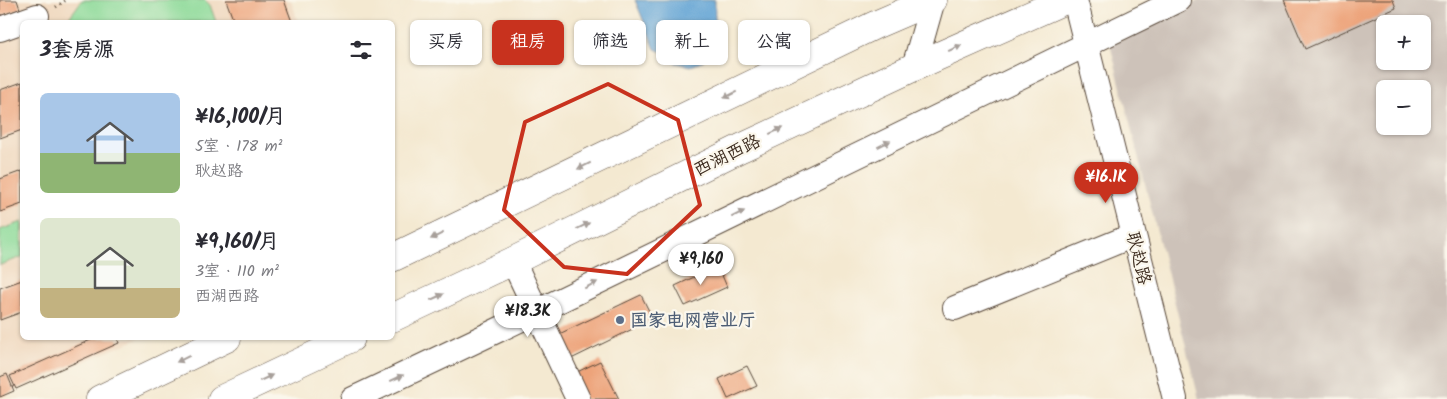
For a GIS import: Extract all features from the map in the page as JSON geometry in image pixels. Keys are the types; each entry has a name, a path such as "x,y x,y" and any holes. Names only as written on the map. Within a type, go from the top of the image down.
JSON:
{"main road":[{"path":"395,257 875,25 904,7 933,0"},
{"name":"西湖西路","path":"395,317 741,148 914,67 1065,0"},
{"path":"100,399 223,340"},
{"path":"222,399 347,340"}],"street":[{"path":"914,67 933,0"},
{"name":"耿赵路","path":"1075,0 1175,399"},
{"path":"354,399 1178,0"},
{"path":"904,7 914,67"},
{"path":"26,20 37,16"},
{"path":"0,29 20,22"},
{"path":"956,308 1134,235"},
{"path":"513,260 578,399"}],"highlighted area":[{"path":"608,84 678,120 700,205 627,274 564,267 504,210 525,122"}],"shaded area":[{"path":"0,0 291,0 297,20 20,20 20,340 135,340 0,397"},
{"path":"1201,0 1447,0 1447,399 1199,399 1110,44"}],"green space":[{"path":"82,0 205,0 210,5 215,20 67,20"},
{"path":"20,223 20,258 0,265 0,230"}],"water":[{"path":"635,0 715,0 715,20 656,20 656,49 646,27 646,20 643,20"}],"building":[{"path":"0,0 17,0 20,9 0,16"},
{"path":"226,0 284,0 291,20 233,20"},
{"path":"1284,0 1393,0 1396,8 1376,15 1376,17 1305,49"},
{"path":"20,83 20,131 0,138 0,90"},
{"path":"20,172 20,205 0,212 0,179"},
{"path":"718,266 727,287 685,306 675,286"},
{"path":"20,281 20,313 0,320 0,288"},
{"path":"641,295 653,319 567,361 555,336"},
{"path":"91,340 118,340 119,343 16,389 10,376"},
{"path":"600,361 619,399 586,399 573,374"},
{"path":"747,366 757,386 728,399 719,379"},
{"path":"7,374 14,391 0,397 0,377"}],"place":[{"name":"国家电网营业厅","path":"620,320"}]}
